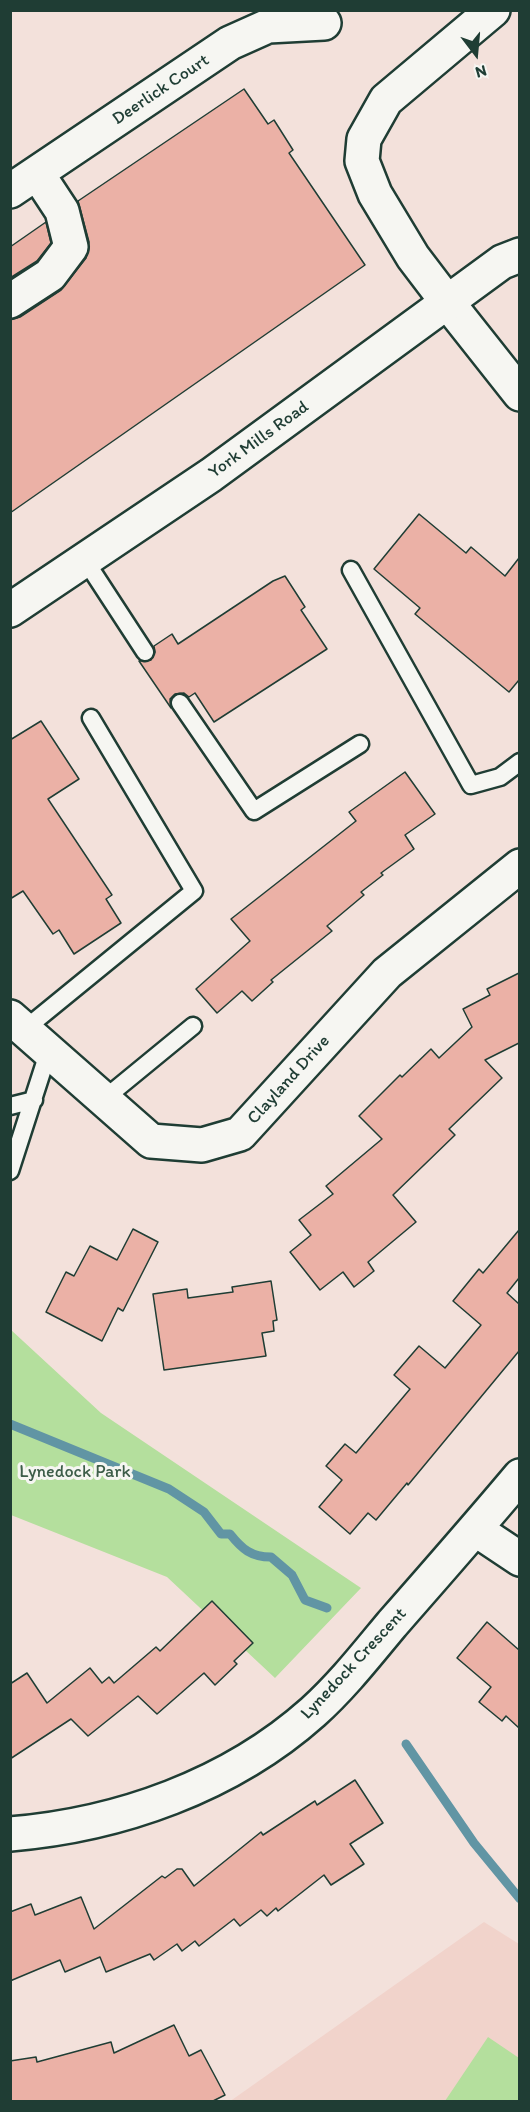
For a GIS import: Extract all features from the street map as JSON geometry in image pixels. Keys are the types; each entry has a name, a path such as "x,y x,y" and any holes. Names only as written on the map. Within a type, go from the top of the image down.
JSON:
{"street":[{"path":"493,10 386,100 364,139 362,161 375,194 413,257 519,394"},
{"name":"Deerlick Court","path":"10,191 230,43 268,26 324,23"},
{"path":"10,301 50,275 71,247 62,211 37,173"},
{"name":"York Mills Road","path":"10,610 211,475 511,259 519,232"},
{"name":"Clayland Drive","path":"28,1032 151,1141 202,1145 240,1134 387,973 519,866"},
{"name":"Lynedock Crescent","path":"10,1834 50,1831 93,1823 170,1798 233,1768 312,1712 475,1529 519,1476"},
{"path":"475,1529 519,1559"}],"lane":[{"path":"85,560 145,652"},
{"path":"351,570 471,785 500,777 519,762"},
{"path":"180,703 254,811 360,744"},
{"path":"10,1171 34,1100 28,1032 194,891 91,718"},
{"path":"104,1099 193,1026"},
{"path":"10,1106 34,1100"}],"shaded area":[{"path":"484,1922 519,1944 519,2101 229,2102"}],"green space":[{"name":"Lynedock Park","path":"10,1329 101,1413 361,1588 275,1678 167,1577 11,1515"},
{"path":"488,2037 519,2058 519,2101 445,2101"}],"building":[{"path":"244,89 268,124 274,120 293,150 289,153 365,265 10,513 10,320 20,317 61,290 86,258 89,242 78,201"},
{"path":"46,222 51,243 37,261 10,278 10,247"},
{"path":"419,514 466,553 471,547 505,576 519,558 519,680 509,692 415,614 420,608 374,569"},
{"path":"285,576 305,607 301,610 327,649 214,722 195,693 189,697 184,693 175,694 170,699 171,708 139,661 151,660 155,652 154,646 172,634 178,644 273,581"},
{"path":"41,721 79,779 48,799 112,895 106,899 121,923 74,954 59,930 53,934 23,891 10,899 10,740"},
{"path":"405,772 435,814 405,835 414,849 381,873 383,875 361,892 364,895 327,926 332,931 271,980 273,982 252,1001 242,991 217,1013 196,989 250,941 231,919 356,821 349,812"},
{"path":"519,973 519,1043 485,1060 502,1078 449,1129 455,1135 393,1195 416,1222 368,1262 374,1271 354,1287 343,1272 320,1290 290,1252 311,1235 299,1220 333,1194 326,1186 382,1139 359,1116 400,1075 402,1077 431,1049 439,1058 472,1027 463,1009 490,995 487,989"},
{"path":"133,1229 158,1242 123,1311 118,1308 102,1341 46,1312 66,1272 74,1276 90,1246 117,1260"},
{"path":"519,1230 519,1278 507,1293 519,1304 519,1351 408,1485 407,1483 376,1520 368,1513 350,1534 319,1507 342,1480 326,1466 345,1444 356,1453 410,1389 394,1375 419,1346 445,1368 481,1325 453,1301 479,1269 483,1273"},
{"path":"271,1281 277,1320 273,1321 274,1331 262,1333 266,1356 164,1370 153,1294 187,1289 188,1298 233,1292 232,1287"},
{"path":"212,1601 253,1643 234,1661 237,1664 215,1685 204,1673 157,1714 138,1696 88,1736 71,1719 10,1759 10,1684 27,1673 47,1703 90,1668 102,1683 109,1677 114,1683 156,1647 160,1651"},
{"path":"487,1622 519,1650 519,1728 506,1716 502,1721 479,1702 491,1687 457,1658"},
{"path":"355,1780 383,1823 350,1844 364,1864 331,1885 324,1875 278,1911 276,1908 267,1916 261,1910 240,1926 234,1919 199,1946 195,1941 182,1951 177,1944 154,1960 150,1954 106,1972 100,1957 65,1972 60,1960 10,1981 10,1912 31,1904 35,1915 81,1897 94,1929 162,1876 165,1878 177,1869 182,1869 194,1886 261,1832 263,1835 315,1801 317,1805"},
{"path":"174,2025 189,2056 201,2050 225,2095 211,2102 10,2102 10,2061 36,2057 37,2062 111,2042 114,2053"}],"waterway":[{"path":"10,1424 169,1489 204,1512 221,1534 230,1534 252,1554 271,1557 292,1575 305,1600 327,1608"},
{"path":"406,1744 474,1843 520,1899"}]}
